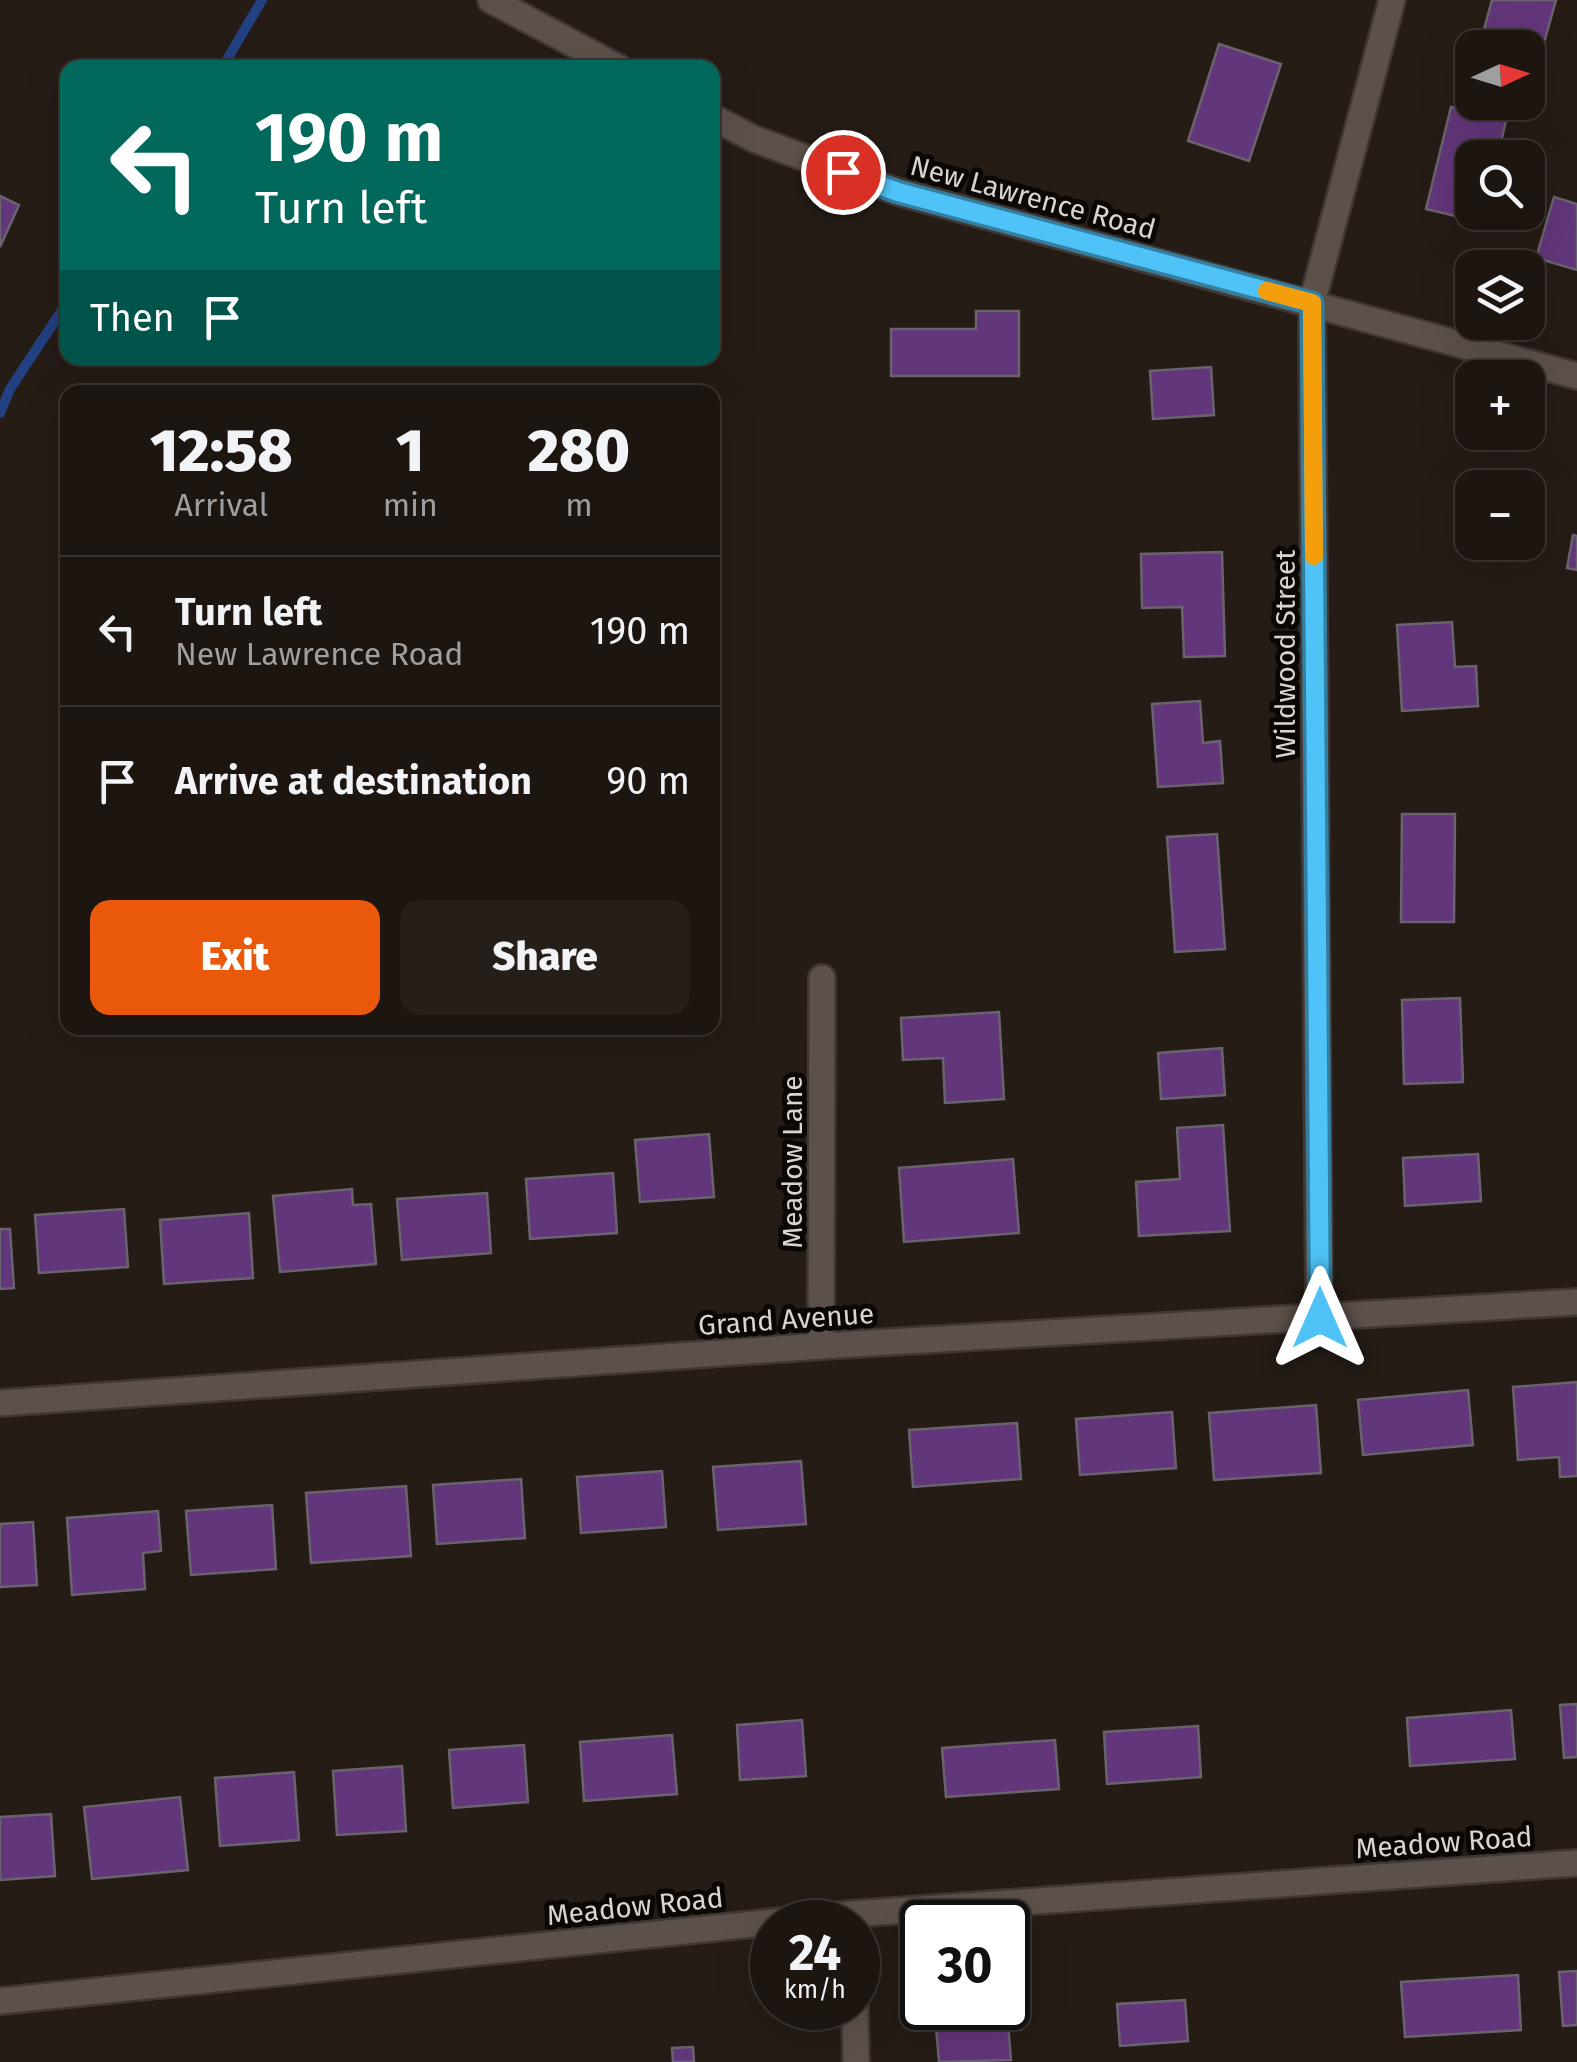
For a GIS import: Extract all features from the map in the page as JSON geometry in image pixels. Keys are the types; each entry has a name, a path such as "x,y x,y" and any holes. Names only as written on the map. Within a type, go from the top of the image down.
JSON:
{"street":[{"path":"491,0 603,60"},
{"name":"Wildwood Street","path":"1320,1318 1312,303 1392,0"},
{"name":"New Lawrence Road","path":"720,121 754,139 898,192 1577,376"},
{"name":"Meadow Lane","path":"822,978 822,1346"},
{"name":"Grand Avenue","path":"0,1404 822,1346 1577,1302"},
{"name":"Meadow Road","path":"880,1916 1577,1863"},
{"name":"Meadow Road","path":"0,2002 750,1928"},
{"path":"855,2030 856,2062"}],"building":[{"path":"1492,0 1556,0 1545,39 1545,30 1484,30"},
{"path":"1219,44 1281,64 1249,161 1188,141"},
{"path":"1451,107 1455,108 1455,120 1506,121 1501,140 1455,140 1455,216 1426,209"},
{"path":"0,196 19,205 0,247"},
{"path":"1554,197 1577,204 1577,270 1545,261 1545,250 1538,250"},
{"path":"976,311 1019,311 1019,376 891,376 891,329 976,329"},
{"path":"1211,367 1214,415 1153,419 1150,371"},
{"path":"1573,535 1577,536 1577,570 1567,568"},
{"path":"1222,552 1225,656 1184,657 1182,607 1142,608 1141,554"},
{"path":"1452,622 1455,667 1476,666 1478,706 1402,711 1397,625"},
{"path":"1200,701 1203,743 1220,741 1223,783 1158,787 1152,704"},
{"path":"1402,814 1455,814 1454,922 1401,922"},
{"path":"1217,834 1225,949 1175,952 1167,837"},
{"path":"1460,998 1463,1082 1404,1084 1402,1000"},
{"path":"999,1012 1004,1099 945,1103 943,1058 903,1060 901,1018"},
{"path":"1222,1048 1225,1095 1161,1099 1158,1053"},
{"path":"1223,1125 1230,1231 1139,1236 1136,1182 1180,1179 1177,1128"},
{"path":"709,1134 714,1197 640,1202 635,1140"},
{"path":"1478,1154 1481,1201 1405,1206 1403,1158"},
{"path":"1013,1159 1019,1233 904,1242 899,1168"},
{"path":"613,1173 617,1233 530,1239 526,1179"},
{"path":"352,1189 353,1205 371,1204 376,1264 280,1272 273,1196"},
{"path":"487,1193 491,1253 402,1260 397,1199"},
{"path":"124,1209 128,1267 39,1273 35,1215"},
{"path":"249,1213 253,1278 164,1284 160,1220"},
{"path":"0,1229 10,1229 14,1288 0,1289"},
{"path":"1577,1382 1577,1476 1560,1477 1559,1457 1518,1460 1513,1387"},
{"path":"1468,1390 1473,1445 1363,1455 1358,1400"},
{"path":"1316,1405 1321,1473 1214,1480 1209,1413"},
{"path":"1172,1412 1176,1468 1080,1475 1076,1419"},
{"path":"1017,1423 1021,1479 913,1487 909,1430"},
{"path":"801,1461 806,1524 718,1530 713,1467"},
{"path":"662,1471 666,1527 581,1533 577,1477"},
{"path":"521,1479 525,1538 437,1544 433,1485"},
{"path":"406,1486 411,1556 311,1563 306,1493"},
{"path":"272,1505 276,1569 191,1575 186,1511"},
{"path":"158,1511 161,1551 143,1553 145,1589 72,1595 67,1518"},
{"path":"33,1522 37,1585 0,1587 0,1524"},
{"path":"1577,1704 1577,1757 1564,1758 1560,1705"},
{"path":"1511,1710 1515,1759 1410,1766 1407,1718"},
{"path":"802,1720 806,1776 740,1780 737,1725"},
{"path":"1198,1726 1201,1777 1107,1784 1104,1732"},
{"path":"672,1735 677,1794 584,1801 580,1742"},
{"path":"1055,1740 1059,1789 946,1797 942,1748"},
{"path":"524,1745 528,1802 453,1808 449,1750"},
{"path":"402,1766 406,1831 337,1835 333,1771"},
{"path":"294,1772 299,1840 220,1846 215,1778"},
{"path":"180,1797 188,1870 92,1879 84,1807"},
{"path":"51,1814 55,1876 0,1880 0,1817"},
{"path":"1577,1971 1577,2025 1563,2026 1559,1972"},
{"path":"1518,1975 1521,2030 1405,2037 1401,1982"},
{"path":"1185,2000 1188,2041 1120,2046 1117,2004"},
{"path":"936,2030 1009,2030 1011,2060 939,2062"},
{"path":"693,2047 694,2062 673,2062 672,2048"}],"waterway":[{"path":"227,60 262,0"},
{"path":"0,413 10,389 60,313"}],"slow traffic":[{"path":"1267,291 1312,303 1314,556"}],"route":[{"path":"843,172 898,192 1312,303 1320,1318"}]}
